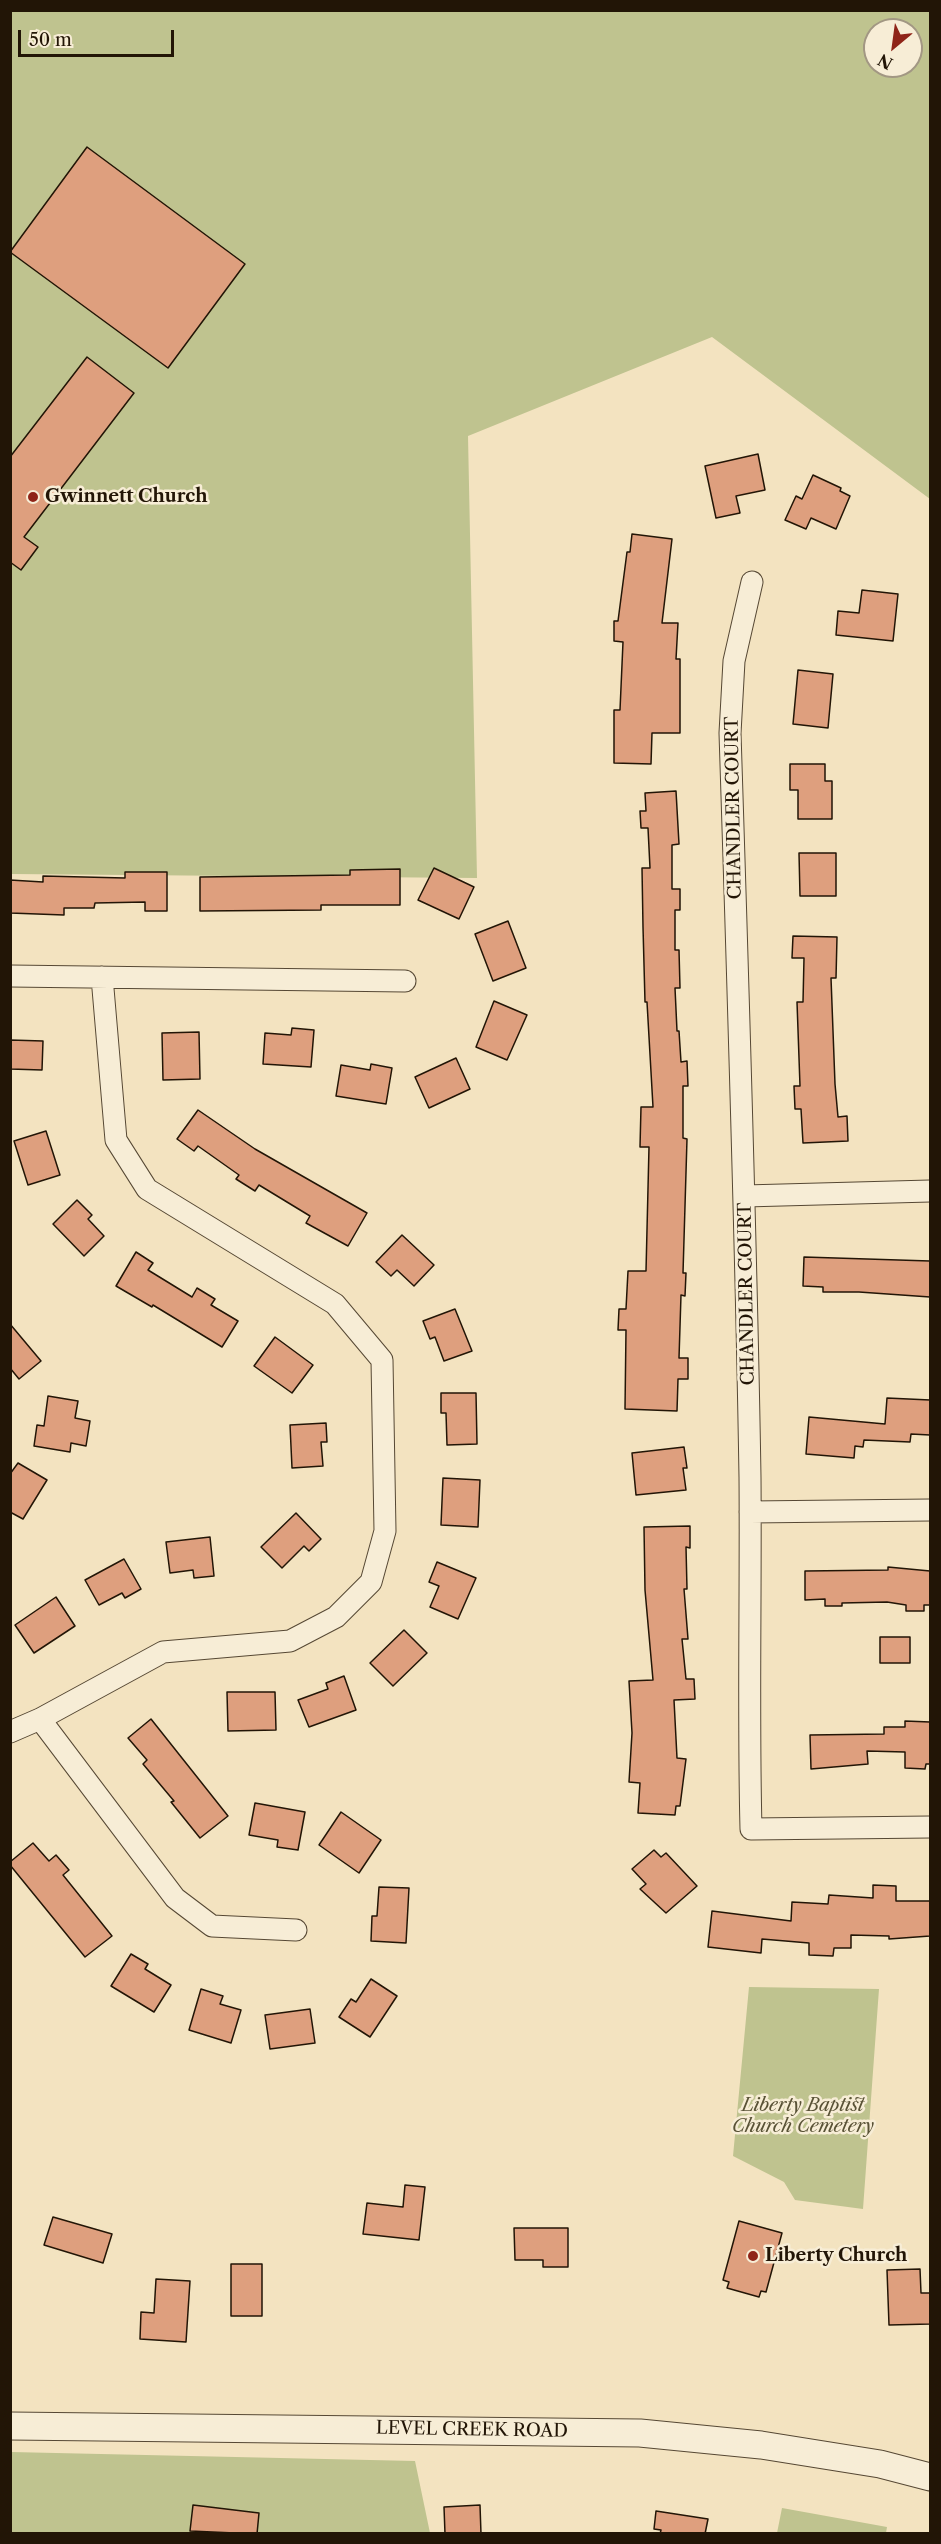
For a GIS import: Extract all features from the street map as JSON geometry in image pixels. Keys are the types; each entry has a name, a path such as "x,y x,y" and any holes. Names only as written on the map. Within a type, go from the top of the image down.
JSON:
{"street":[{"name":"CHANDLER COURT","path":"752,582 735,661 730,733 745,1196 750,1512 751,1829 930,1827"},
{"path":"10,976 405,981"},
{"path":"10,1732 40,1719 163,1652 290,1641 336,1617 371,1582 385,1531 382,1360 335,1305 147,1189 116,1140 102,977"},
{"path":"745,1196 930,1191"},
{"path":"750,1512 930,1510"},
{"path":"40,1719 141,1856 175,1898 212,1926 296,1930"},
{"name":"LEVEL CREEK ROAD","path":"10,2426 640,2433 761,2445 880,2464 930,2477"}],"green space":[{"path":"11,11 930,11 930,499 712,337 468,436 477,878 11,874"},
{"name":"Liberty Baptist Church Cemetery","path":"749,1987 879,1989 863,2209 795,2200 784,2182 733,2156"},
{"path":"11,2452 415,2461 430,2533 11,2534"},
{"path":"782,2508 887,2527 886,2533 777,2533"}],"building":[{"path":"87,147 245,264 168,368 10,252"},
{"name":"Gwinnett Church","path":"87,357 134,393 24,537 38,547 21,570 10,562 10,457"},
{"path":"758,454 765,490 736,496 740,513 716,518 705,466"},
{"path":"813,475 841,488 840,491 850,496 836,529 811,518 806,529 785,520 796,496 802,499"},
{"path":"632,534 672,539 662,623 678,623 676,659 680,659 680,733 652,733 651,764 614,763 614,710 620,710 623,642 614,641 614,621 618,621 627,552 630,552"},
{"path":"862,590 898,594 893,641 836,635 838,611 859,613"},
{"path":"798,670 833,674 828,728 793,724"},
{"path":"790,764 825,764 825,781 832,781 832,819 798,819 798,790 790,790"},
{"path":"676,791 679,844 672,845 672,889 680,889 680,910 675,910 675,950 679,950 680,988 675,988 681,1062 687,1061 688,1086 683,1086 683,1138 687,1139 683,1273 686,1273 685,1296 681,1295 679,1358 688,1358 688,1379 678,1379 677,1411 625,1409 626,1330 618,1330 619,1309 626,1309 628,1271 646,1271 649,1147 640,1147 641,1107 653,1107 647,1002 645,1002 642,868 650,868 648,828 641,828 640,811 646,811 645,793"},
{"path":"799,853 836,853 836,896 800,896"},
{"path":"434,868 474,887 459,919 418,900"},
{"path":"400,869 400,905 321,905 321,910 200,911 200,877 350,875 350,870"},
{"path":"125,872 167,872 167,911 145,911 145,902 95,903 94,908 64,908 64,915 10,913 10,880 43,882 43,876 125,878"},
{"path":"508,921 526,968 493,981 475,934"},
{"path":"793,936 837,937 836,978 831,978 835,1084 838,1117 847,1116 848,1141 803,1143 801,1109 795,1109 794,1086 800,1086 797,1002 803,1002 804,958 792,958"},
{"path":"494,1001 527,1015 507,1060 476,1047"},
{"path":"292,1028 314,1030 311,1067 263,1064 265,1033 291,1035"},
{"path":"199,1032 200,1079 163,1080 162,1033"},
{"path":"10,1040 43,1041 42,1070 10,1069"},
{"path":"456,1058 470,1089 429,1108 415,1077"},
{"path":"371,1064 392,1068 386,1104 336,1096 341,1065 370,1070"},
{"path":"198,1110 255,1149 367,1213 348,1246 306,1223 310,1216 259,1185 255,1191 236,1179 239,1175 198,1146 194,1151 177,1139"},
{"path":"46,1131 60,1175 28,1185 14,1141"},
{"path":"77,1200 92,1215 88,1219 104,1236 84,1256 53,1224"},
{"path":"402,1235 434,1265 414,1286 397,1270 391,1276 376,1262"},
{"path":"136,1252 153,1263 148,1270 192,1297 197,1288 215,1299 211,1305 238,1321 222,1347 153,1305 152,1307 116,1286"},
{"path":"804,1257 930,1261 930,1297 823,1292 823,1287 803,1286"},
{"path":"455,1309 472,1351 444,1361 435,1337 430,1339 423,1321"},
{"path":"10,1324 41,1361 19,1379 10,1368"},
{"path":"275,1337 313,1365 292,1393 254,1366"},
{"path":"441,1393 476,1393 477,1444 447,1445 446,1413 441,1413"},
{"path":"48,1396 78,1401 75,1418 90,1421 86,1446 71,1443 70,1452 34,1446 37,1425 44,1426"},
{"path":"887,1398 930,1400 930,1435 911,1434 910,1442 864,1440 863,1447 855,1446 854,1458 806,1454 809,1417 885,1424"},
{"path":"326,1423 327,1442 321,1442 323,1466 292,1468 290,1425"},
{"path":"684,1447 687,1468 683,1468 686,1490 636,1495 632,1453"},
{"path":"18,1463 47,1480 23,1519 10,1512 10,1474"},
{"path":"443,1478 480,1480 478,1527 441,1525"},
{"path":"296,1513 321,1539 309,1551 304,1546 282,1568 261,1547"},
{"path":"690,1526 690,1548 686,1547 687,1589 684,1589 688,1639 682,1639 686,1679 694,1679 695,1699 674,1700 677,1758 686,1759 680,1806 676,1806 675,1815 638,1813 640,1783 629,1782 632,1733 629,1681 653,1680 645,1590 644,1527"},
{"path":"210,1537 214,1576 194,1578 193,1570 170,1573 166,1542"},
{"path":"124,1559 141,1589 125,1598 122,1593 99,1605 85,1580"},
{"path":"437,1562 476,1578 458,1619 430,1607 439,1586 429,1582"},
{"path":"888,1567 930,1571 930,1605 924,1605 924,1611 906,1611 906,1605 887,1602 842,1603 842,1606 825,1606 825,1599 805,1600 805,1571 888,1570"},
{"path":"56,1597 75,1626 34,1653 15,1625"},
{"path":"404,1630 427,1653 393,1686 370,1663"},
{"path":"880,1637 910,1637 910,1663 880,1663"},
{"path":"344,1676 356,1710 309,1727 298,1700 328,1689 326,1683"},
{"path":"227,1692 275,1692 276,1730 228,1731"},
{"path":"151,1719 228,1816 200,1838 171,1802 174,1801 143,1764 147,1760 128,1738"},
{"path":"905,1721 930,1722 930,1764 926,1764 925,1769 905,1768 905,1752 867,1751 868,1764 811,1769 810,1735 884,1734 884,1727 905,1727"},
{"path":"255,1803 305,1812 298,1850 277,1847 278,1840 249,1835"},
{"path":"341,1812 381,1840 359,1873 319,1845"},
{"path":"33,1843 49,1861 56,1855 69,1870 63,1875 112,1936 85,1957 10,1865 10,1862"},
{"path":"654,1850 661,1857 666,1853 697,1886 666,1913 640,1889 646,1884 632,1869"},
{"path":"873,1885 896,1886 896,1901 930,1901 930,1936 889,1939 889,1936 851,1935 851,1948 834,1948 833,1956 809,1955 809,1943 762,1939 761,1953 708,1947 712,1911 791,1921 792,1902 828,1904 829,1895 873,1898"},
{"path":"379,1887 409,1888 406,1943 371,1941 372,1916 377,1916"},
{"path":"131,1954 148,1964 145,1969 171,1985 154,2012 111,1986"},
{"path":"371,1979 397,1996 370,2037 339,2017 351,1999 356,2002"},
{"path":"201,1989 223,1996 220,2004 241,2010 231,2043 189,2030"},
{"path":"310,2009 315,2043 270,2049 265,2015"},
{"path":"405,2185 425,2187 419,2240 363,2234 367,2203 403,2207"},
{"path":"53,2217 112,2234 103,2263 44,2245"},
{"name":"Liberty Church","path":"739,2221 782,2233 766,2292 761,2291 759,2297 727,2288 729,2282 723,2280"},
{"path":"514,2228 568,2228 568,2267 543,2267 543,2260 515,2260"},
{"path":"231,2264 262,2264 262,2316 231,2316"},
{"path":"920,2269 921,2293 930,2293 930,2324 889,2325 887,2270"},
{"path":"156,2279 190,2281 186,2342 140,2339 141,2312 154,2313"},
{"path":"193,2505 259,2513 257,2534 190,2531"},
{"path":"480,2505 481,2534 445,2534 444,2507"},
{"path":"656,2511 708,2519 705,2534 660,2534 661,2530 654,2529"}],"place":[{"name":"Gwinnett Church","path":"33,497"},
{"name":"Liberty Church","path":"753,2256"}]}
